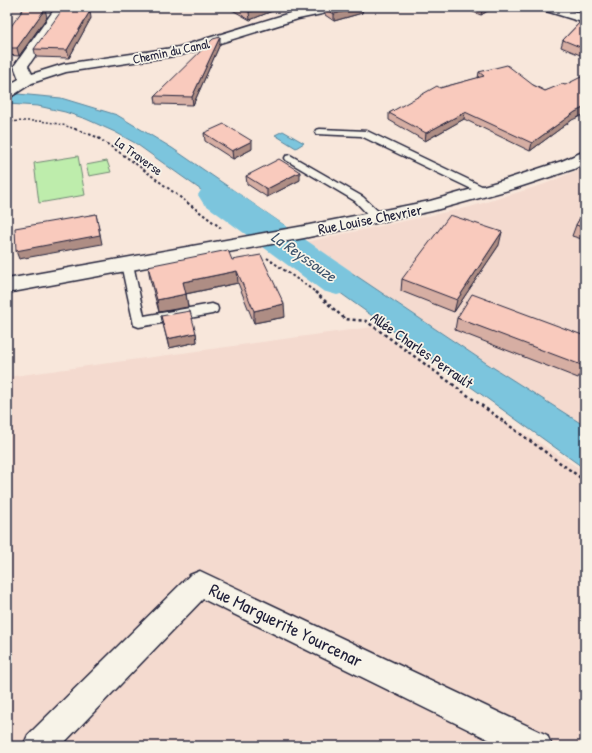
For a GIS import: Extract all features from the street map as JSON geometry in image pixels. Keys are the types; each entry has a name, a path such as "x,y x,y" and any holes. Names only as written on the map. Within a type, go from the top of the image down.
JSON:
{"street":[{"name":"Chemin du Canal","path":"9,91 28,80 64,68 181,51 295,16 336,7"},
{"path":"548,7 585,19"},
{"path":"28,80 22,66 61,10"},
{"name":"Rue Louise Chevrier","path":"7,286 246,243 432,206 568,165 585,156"},
{"name":"Rue Marguerite Yourcenar","path":"39,746 200,584 536,746"}],"lane":[{"path":"320,132 363,133 484,191"},
{"path":"290,158 359,199 377,217"},
{"path":"127,264 139,322 212,309"}],"path":[{"name":"La Traverse","path":"7,122 35,120 64,125 97,137 132,161 210,221 246,243"},
{"name":"Allée Charles Perrault","path":"246,243 317,293 345,319 366,321 585,481"}],"shaded area":[{"path":"585,167 585,426 486,363 306,242 470,207 545,184"},
{"path":"372,327 477,403 585,472 585,746 7,746 7,377"}],"green space":[{"path":"78,156 85,195 39,203 34,163"},
{"path":"107,161 111,172 89,176 86,165"}],"water":[{"path":"7,93 61,98 117,115 172,148 284,225 260,232 135,143 115,132 86,119 65,112 38,106 7,104"},
{"path":"283,131 304,143 296,148 275,135"},
{"path":"306,242 486,363 585,426 585,469 275,246"}],"building":[{"path":"239,7 264,7 249,12"},
{"path":"359,7 334,14 325,8"},
{"path":"24,8 45,9 17,48 7,48 7,32"},
{"path":"62,10 90,11 67,50 34,49"},
{"path":"585,17 585,49 563,40"},
{"path":"220,37 192,97 155,96 213,39"},
{"path":"507,65 533,85 545,91 562,84 565,85 585,75 585,107 575,112 532,143 465,112 426,133 389,113 437,86 440,88 484,76 479,72"},
{"path":"224,124 252,141 232,151 204,133"},
{"path":"279,159 300,172 267,189 246,176"},
{"path":"585,209 585,228 576,225"},
{"path":"96,214 100,235 16,251 15,228"},
{"path":"450,215 502,232 457,300 402,279"},
{"path":"228,250 232,260 261,255 284,304 254,311 237,271 183,282 186,294 157,300 148,266"},
{"path":"472,294 585,336 584,366 457,318"},
{"path":"190,311 196,333 167,339 161,316"}],"waterway":[{"name":"La Reyssouze","path":"216,195 337,281"}]}
